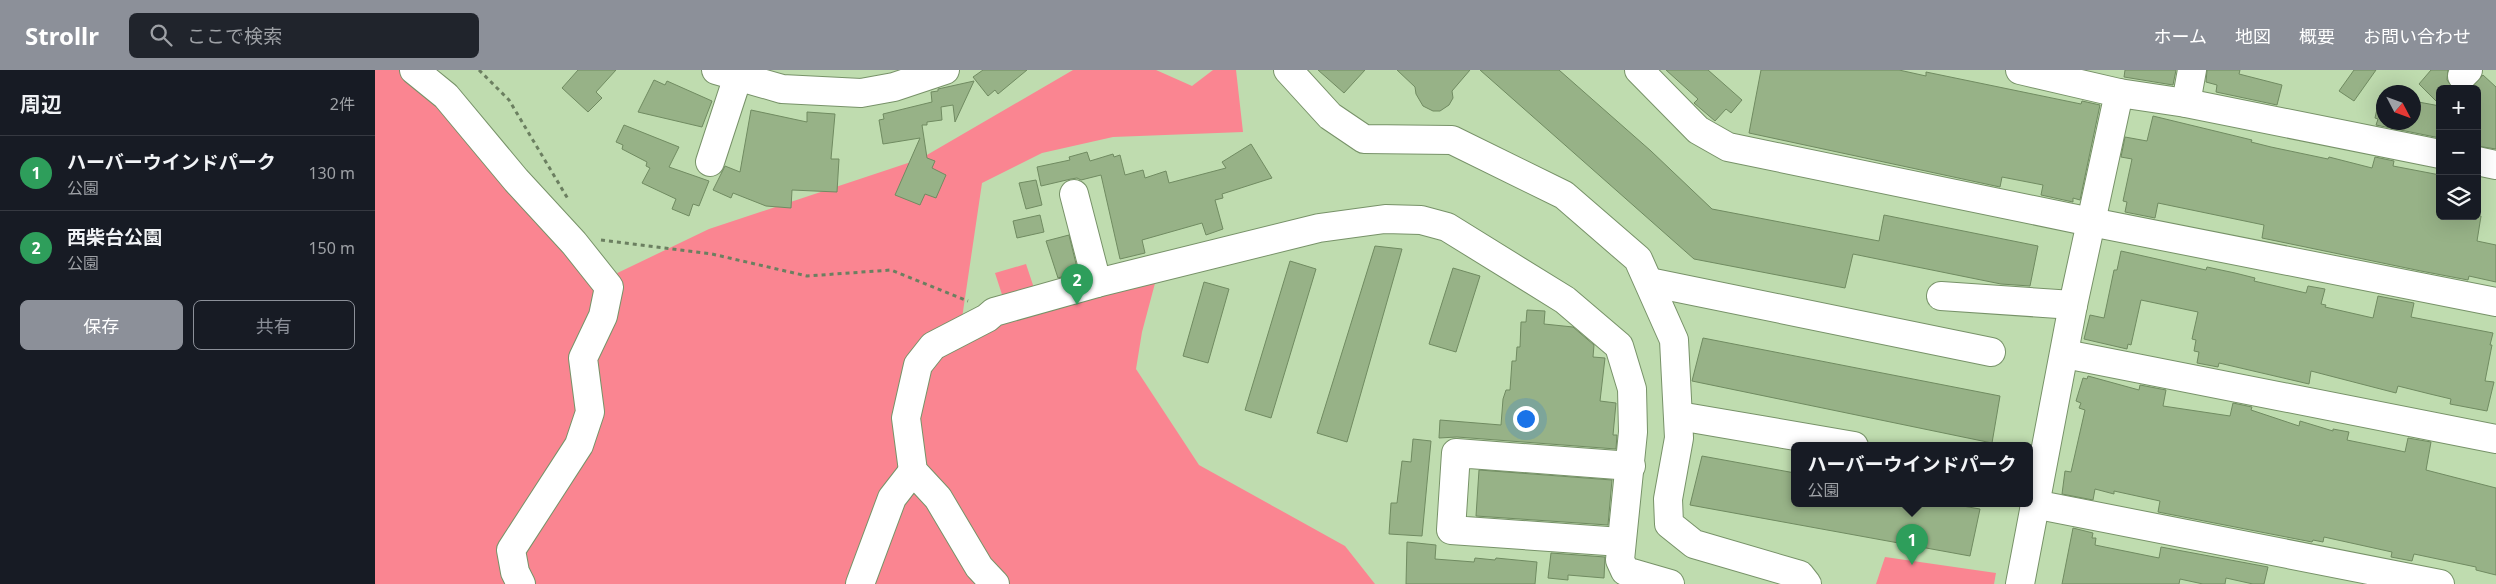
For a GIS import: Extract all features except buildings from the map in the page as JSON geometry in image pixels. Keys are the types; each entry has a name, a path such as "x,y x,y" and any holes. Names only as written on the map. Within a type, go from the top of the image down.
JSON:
{"street":[{"path":"413,70 446,96 516,180 575,243 609,287 603,316 583,358 590,412 579,445 511,550 515,572 521,584"},
{"path":"711,162 731,73 782,89 861,92 893,87 945,70"},
{"path":"1288,70 1330,116 1363,139 1451,140 1564,195 1639,259 1674,340 1679,438 1668,499 1669,524 1694,544 1800,575 1807,584"},
{"path":"1639,70 1699,130 1728,147 2091,222 2496,302"},
{"path":"2020,70 2076,75 2119,92 2186,103 2436,153"},
{"path":"2186,103 2192,70"},
{"path":"2020,584 2073,305 2119,92"},
{"path":"2481,162 2496,165"},
{"path":"1074,194 1097,283"},
{"path":"995,584 979,567 938,498 913,471 906,418 918,365 933,346 987,318 994,312 1097,283 1319,228 1385,219 1421,220 1447,227 1565,300 1619,346 1632,389 1633,432 1620,560 1625,571 1671,584"},
{"path":"1649,282 1991,352"},
{"path":"1941,296 2073,305"},
{"path":"2065,354 2496,439"},
{"path":"1679,416 1831,442"},
{"path":"1621,542 1450,539 1456,453 1631,466"},
{"path":"860,584 892,498 913,471"},
{"path":"2034,504 2440,584"}],"path":[{"path":"479,70 509,100 573,206"},
{"path":"592,239 712,254 807,276 891,270 994,312"}],"shaded area":[{"path":"375,70 431,70 607,278 709,229 920,159 1073,70 1156,70 1192,86 1213,70 1236,70 1243,132 1113,137 1042,153 982,183 961,325 1007,310 995,273 1026,264 1038,300 1158,272 1142,332 1136,369 1199,465 1345,546 1375,584 375,584"},
{"path":"1885,557 1996,573 1994,584 1876,584"}],"place":[{"name":"西柴台公園","path":"1077,305"},
{"name":"ハーバーウインドパーク","path":"1912,565"}]}
